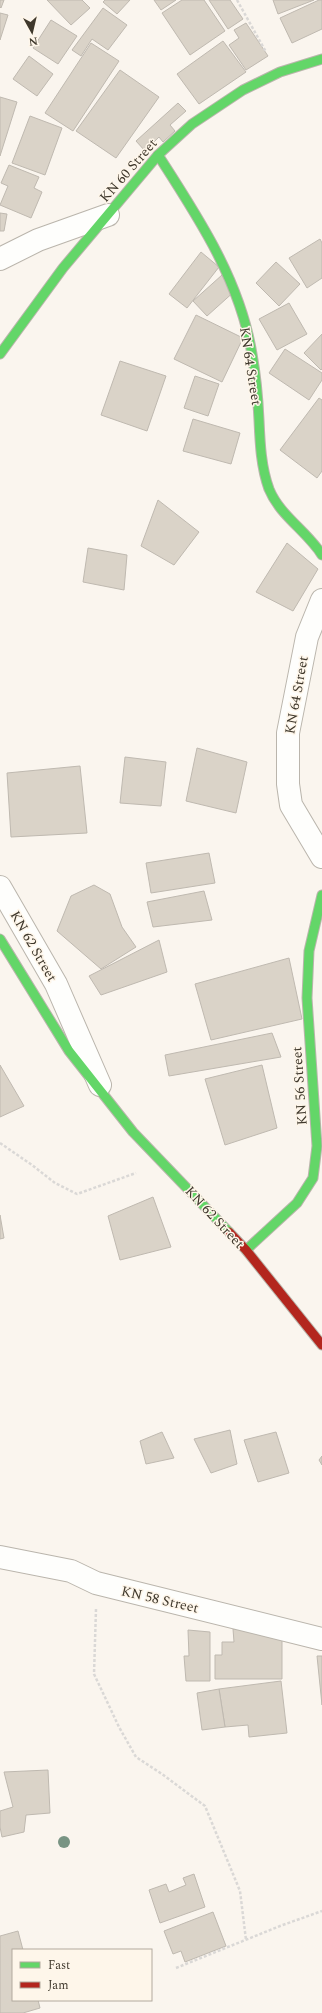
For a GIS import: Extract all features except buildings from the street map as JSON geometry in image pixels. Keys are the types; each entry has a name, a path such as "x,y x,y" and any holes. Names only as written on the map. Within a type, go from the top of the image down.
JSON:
{"street":[{"name":"KN 60 Street","path":"0,354 63,268 158,155 192,124 243,90 280,72 322,59"},
{"name":"KN 64 Street","path":"158,155 187,200 229,274 249,333 258,404 261,464 274,498 299,529 317,546 322,555"},
{"path":"0,259 38,240 108,215"},
{"name":"KN 64 Street","path":"322,600 307,637 288,733 288,784 291,805 322,857"},
{"name":"KN 62 Street","path":"0,887 56,984 104,1093"},
{"name":"KN 56 Street","path":"246,1250 297,1203 313,1178 317,1146 307,998 309,951 322,895"},
{"name":"KN 62 Street","path":"0,939 69,1051 104,1093 133,1132 246,1250 322,1345"},
{"name":"KN 58 Street","path":"0,1557 71,1571 96,1583 322,1639"}],"path":[{"path":"236,0 258,40 280,72"},
{"path":"0,1144 32,1165 55,1183 76,1194 162,1163"},
{"path":"96,1583 94,1674 119,1727 136,1757 162,1774 204,1806 240,1891 246,1940"},
{"path":"176,1968 322,1911"}],"traffic: fast":[{"path":"0,354 63,268 158,155 192,124 243,90 280,72 322,59"},
{"path":"158,155 216,250 238,300 246,327 256,379 261,455 269,489 280,507 309,538 322,555"},
{"path":"246,1250 297,1203 313,1178 317,1146 307,998 309,951 322,895"},
{"path":"0,939 69,1051 133,1132 229,1232"}],"traffic: jam":[{"path":"229,1232 246,1250 322,1345"}]}
